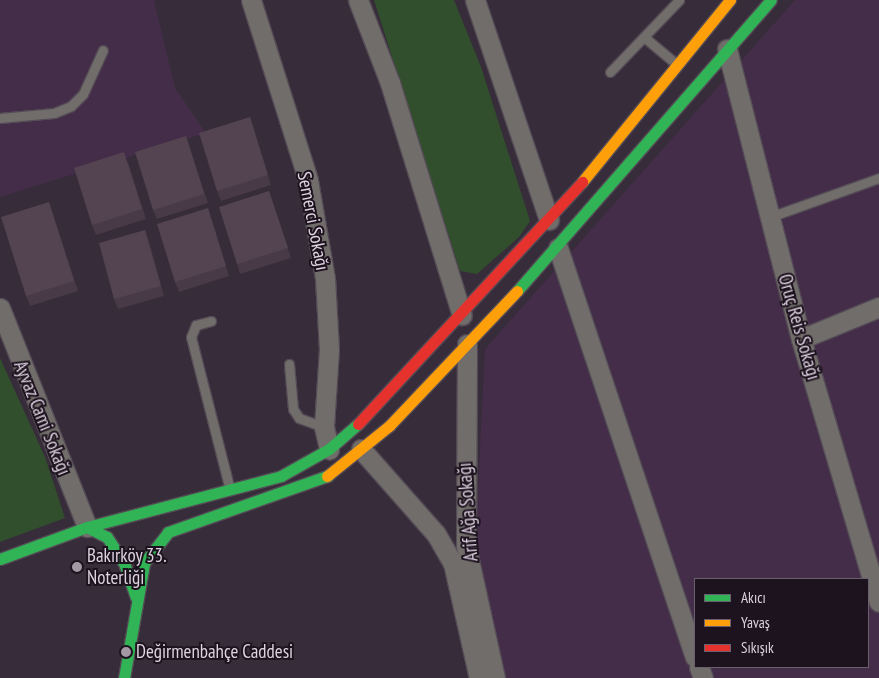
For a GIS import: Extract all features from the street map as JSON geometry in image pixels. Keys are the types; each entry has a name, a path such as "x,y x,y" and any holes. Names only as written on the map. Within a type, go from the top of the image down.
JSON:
{"main road":[{"path":"0,559 87,527 281,476 329,449 378,406 549,220 730,0"},
{"path":"124,678 136,597 144,563 168,532 322,480 389,426 558,248 771,0"},
{"path":"87,527 106,538 124,562 136,597"}],"street":[{"name":"Semerci Sokağı","path":"250,0 308,180 325,278 329,349 324,427 329,449"},
{"path":"358,0 390,83 462,315"},
{"path":"475,0 549,220"},
{"name":"Oruç Reis Sokağı","path":"727,49 801,339 879,602"},
{"path":"558,248 694,654"},
{"path":"801,339 879,307"},
{"name":"Ayvaz Cami Sokağı","path":"0,308 87,527"},
{"name":"Arif Ağa Sokağı","path":"467,344 466,546 495,678"},
{"path":"361,449 424,520 453,563 479,678"}],"lane":[{"path":"610,72 679,0"},
{"path":"644,37 677,65"},
{"path":"0,118 54,113 71,106 83,94 103,50"},
{"path":"770,217 879,178"},
{"path":"211,321 196,325 191,337 230,489"},
{"path":"289,364 292,409 299,418 324,427"}],"shaded area":[{"path":"0,0 154,0 175,88 206,133 0,197"},
{"path":"795,0 879,0 879,678 489,678 476,528 485,349"}],"green space":[{"path":"374,0 454,0 481,67 530,221 519,237 477,274 460,271"},
{"path":"0,358 45,457 65,518 0,542"}],"building":[{"path":"250,117 268,175 217,191 199,133"},
{"path":"186,136 204,194 153,210 135,152"},
{"path":"124,152 142,209 92,225 74,168"},
{"path":"269,191 288,248 237,264 219,207"},
{"path":"49,202 74,281 26,296 1,217"},
{"path":"208,208 226,266 175,282 157,224"},
{"path":"145,230 161,286 114,299 99,243"}],"traffic: fast":[{"path":"517,291 771,0"},
{"path":"0,559 87,527 281,476 329,449 358,424"},
{"path":"124,678 144,563 168,532 327,476"},
{"path":"87,527 107,537 124,563 136,597"}],"traffic: slow":[{"path":"582,182 730,0"},
{"path":"327,476 389,426 517,291"}],"traffic: jam":[{"path":"358,424 582,182"}],"place":[{"name":"Bakırköy 33. Noterliği","path":"77,567"},
{"name":"Değirmenbahçe Caddesi","path":"126,652"}]}
